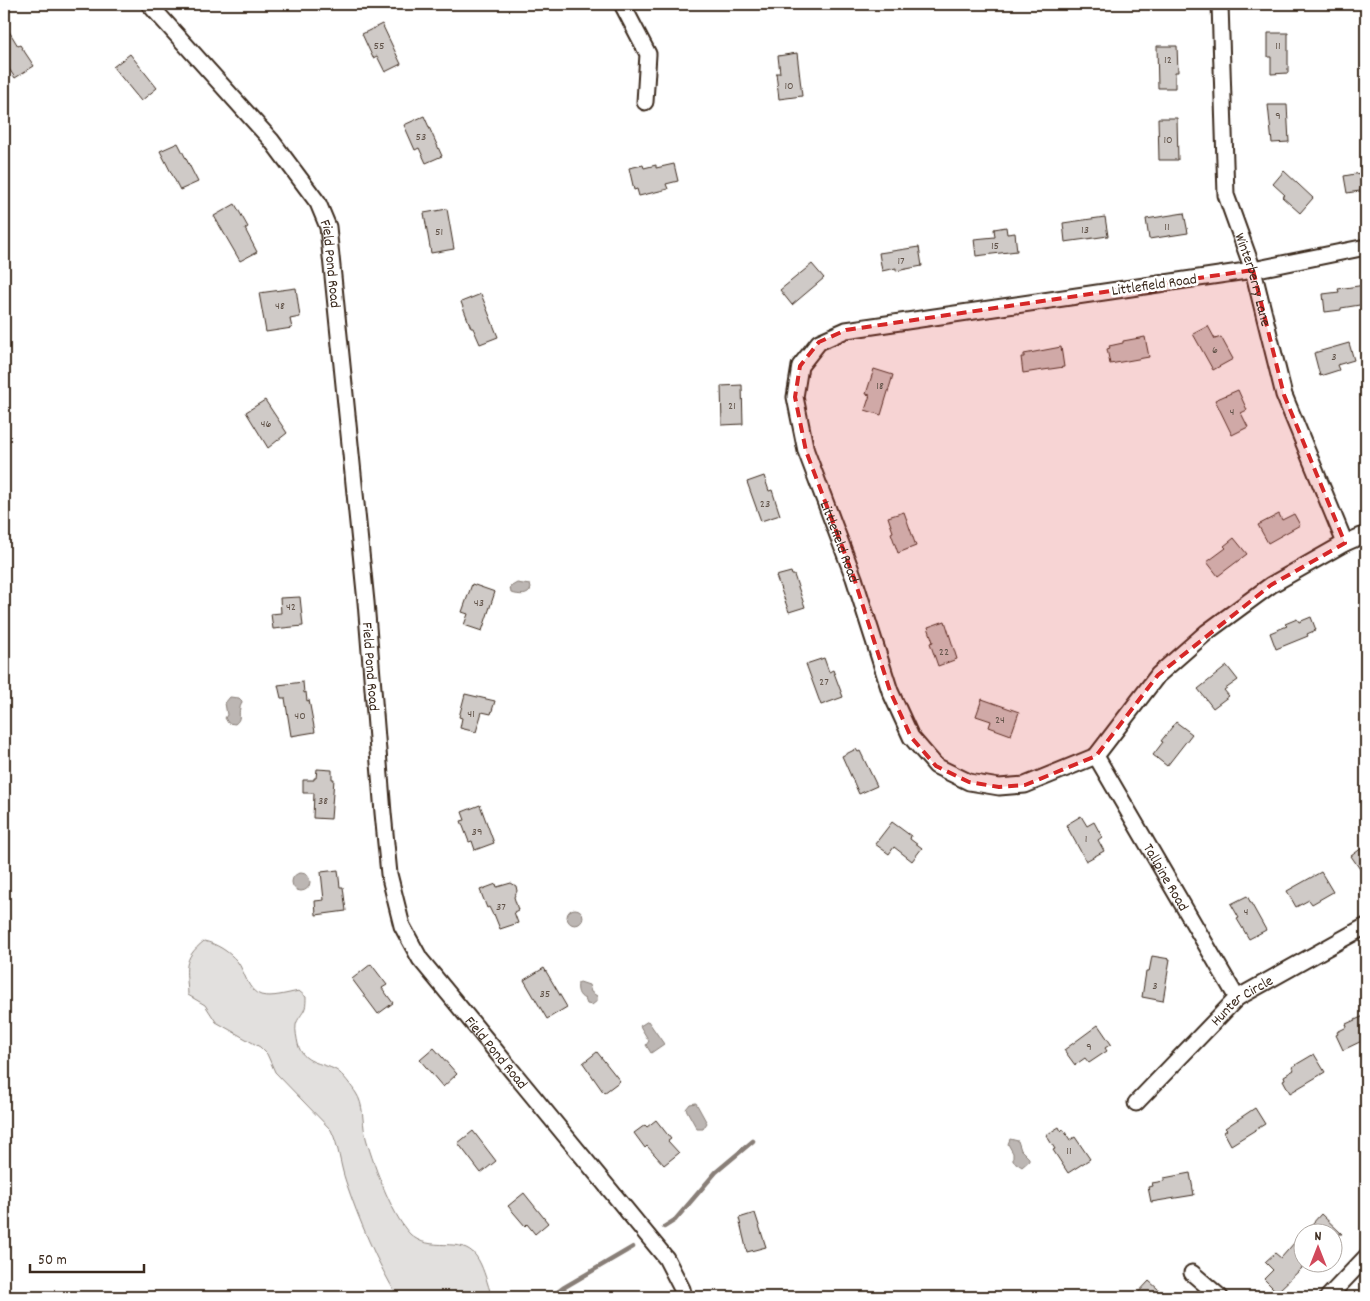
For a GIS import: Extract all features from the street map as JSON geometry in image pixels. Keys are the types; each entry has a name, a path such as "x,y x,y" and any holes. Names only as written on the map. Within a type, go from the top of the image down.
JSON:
{"street":[{"name":"Field Pond Road","path":"149,4 271,140 318,203 328,227 366,602 389,874 402,926 420,959 666,1258 682,1289 684,1297"},
{"path":"622,4 648,54 645,102"},
{"name":"Winterberry Lane","path":"1220,4 1226,195 1253,270 1284,395 1345,543"},
{"name":"Littlefield Road","path":"1096,756 1025,784 999,787 969,782 936,766 911,737 890,691 854,578 806,451 795,397 800,366 819,342 846,330 1253,270 1366,247"},
{"path":"1096,756 1158,675 1207,632 1271,585 1345,543 1366,534"},
{"name":"Tallpine Road","path":"1096,756 1237,998"},
{"name":"Hunter Circle","path":"1136,1103 1237,998 1366,926"},
{"path":"1328,1297 1366,1257"},
{"path":"1192,1273 1220,1297"}],"highlighted area":[{"path":"1253,270 1284,395 1345,543 1271,585 1158,675 1096,756 1025,785 999,787 969,782 936,766 911,737 890,691 854,578 806,451 795,397 800,366 819,342 846,330"}],"shaded area":[{"path":"517,583 530,585 530,591 523,595 511,593 510,587"},
{"path":"230,697 239,698 242,701 239,719 235,724 228,723 225,718 227,715 225,703"},
{"path":"301,873 307,876 310,882 307,888 301,891 295,888 292,882 295,876"},
{"path":"575,909 581,911 583,917 581,923 575,925 569,923 567,917 569,911"},
{"path":"204,941 218,946 234,957 240,965 249,985 256,993 270,996 299,991 306,997 305,1008 296,1027 300,1051 313,1062 339,1072 359,1098 365,1134 372,1158 389,1201 403,1226 418,1240 427,1243 454,1245 470,1250 481,1264 490,1291 428,1297 398,1297 376,1256 356,1211 331,1130 275,1072 267,1054 260,1047 216,1022 205,1005 188,995 187,965 192,954"},
{"path":"578,983 589,985 591,992 597,996 597,1001 592,1005 587,1004 585,999 579,994"},
{"path":"648,1021 664,1044 651,1053 646,1045 649,1041 640,1026"},
{"path":"696,1103 707,1123 703,1129 697,1129 686,1109 690,1104"},
{"path":"1010,1139 1018,1141 1021,1150 1029,1158 1029,1161 1022,1167 1013,1161 1013,1153 1008,1144"}],"building":[{"path":"4,23 18,46 20,45 34,66 15,78 4,61"},
{"path":"382,24 401,64 385,72 377,56 373,58 362,34"},
{"path":"1268,33 1288,33 1288,73 1271,74 1271,57 1268,57"},
{"path":"1157,46 1177,46 1178,72 1175,72 1175,88 1158,88"},
{"path":"797,53 802,96 779,99 776,73 780,73 778,56"},
{"path":"130,54 157,88 141,101 113,67"},
{"path":"1268,105 1287,105 1289,142 1272,143"},
{"path":"424,116 442,156 426,163 419,148 415,150 404,125"},
{"path":"1158,118 1177,118 1178,160 1159,160"},
{"path":"178,143 198,182 180,190 160,151"},
{"path":"674,164 678,181 666,184 668,189 639,196 637,189 634,190 629,168 643,165 644,168 656,165 656,168"},
{"path":"1284,171 1313,198 1300,213 1282,197 1285,195 1273,184"},
{"path":"1366,172 1366,190 1347,193 1344,176"},
{"path":"235,204 248,227 245,229 257,252 240,261 214,216"},
{"path":"447,209 454,249 431,253 424,213"},
{"path":"1184,213 1188,233 1149,239 1146,219"},
{"path":"1105,217 1108,236 1065,242 1063,223"},
{"path":"1006,227 1007,234 1015,233 1017,251 976,256 974,239 995,237 994,229"},
{"path":"919,247 922,266 896,271 896,268 882,271 879,253"},
{"path":"812,264 824,278 792,305 780,290"},
{"path":"1365,285 1366,304 1325,312 1323,294 1339,292 1338,289"},
{"path":"296,288 300,317 290,319 292,328 266,332 259,293"},
{"path":"481,294 498,337 480,344 473,328 471,328 461,302"},
{"path":"1208,326 1215,339 1221,337 1233,359 1213,370 1193,334"},
{"path":"1145,337 1149,357 1110,364 1107,349 1110,348 1109,346"},
{"path":"1349,343 1354,360 1337,365 1339,370 1320,376 1314,353"},
{"path":"1061,347 1064,367 1023,373 1021,357 1024,357 1024,354"},
{"path":"874,369 893,375 881,415 865,410 870,395 866,394"},
{"path":"742,385 743,424 722,425 721,386"},
{"path":"1238,390 1247,410 1241,413 1248,427 1232,435 1215,400"},
{"path":"265,400 287,433 268,448 246,412"},
{"path":"764,476 769,491 772,490 780,515 761,521 747,482"},
{"path":"904,512 916,546 898,553 888,517"},
{"path":"1279,514 1282,520 1294,514 1300,525 1268,543 1258,525"},
{"path":"1234,538 1247,554 1218,576 1207,562 1226,548 1224,546"},
{"path":"791,572 794,575 805,607 789,612 776,576"},
{"path":"472,584 495,592 482,631 464,625 468,614 462,612"},
{"path":"300,597 303,626 273,629 271,614 281,613 280,598"},
{"path":"1311,617 1316,630 1307,634 1308,636 1276,649 1270,633 1287,626 1285,624 1297,619 1299,622"},
{"path":"945,621 957,659 938,666 930,643 933,642 928,627"},
{"path":"824,658 829,672 833,670 843,697 821,705 806,664"},
{"path":"1227,666 1238,680 1224,690 1229,696 1213,708 1198,689"},
{"path":"303,682 304,693 306,692 307,701 309,700 315,732 291,736 285,698 281,698 278,685"},
{"path":"465,694 495,701 491,714 482,712 476,732 460,728 462,718 459,717"},
{"path":"982,699 1019,712 1011,735 989,727 991,721 976,716"},
{"path":"1176,722 1192,734 1167,766 1153,755"},
{"path":"856,749 858,752 860,751 877,786 859,794 842,756"},
{"path":"317,769 332,770 332,779 334,779 331,819 313,818 314,793 303,793 303,780 314,780"},
{"path":"480,805 494,843 475,850 472,841 469,842 461,821 465,820 462,812"},
{"path":"1081,816 1087,826 1094,822 1102,837 1098,840 1104,851 1086,861 1066,825"},
{"path":"892,822 911,836 910,839 922,848 912,861 894,847 889,854 875,844"},
{"path":"1366,845 1366,878 1351,856"},
{"path":"338,870 340,887 343,887 346,911 316,915 315,901 324,900 321,872"},
{"path":"1321,872 1333,892 1312,904 1309,900 1296,907 1287,891"},
{"path":"511,883 516,886 517,891 514,897 518,910 514,912 518,923 500,929 494,914 489,907 487,908 480,890 496,884 497,887"},
{"path":"1247,896 1266,930 1249,939 1237,919 1239,918 1231,904"},
{"path":"1152,956 1170,959 1163,1001 1142,997 1146,972 1149,972"},
{"path":"371,964 387,985 382,988 393,1003 378,1014 352,979"},
{"path":"544,968 567,1007 547,1019 524,980"},
{"path":"1366,1015 1366,1039 1343,1050 1336,1035 1338,1034 1337,1032 1347,1027 1346,1024"},
{"path":"1098,1025 1111,1044 1105,1048 1107,1051 1089,1063 1085,1058 1075,1065 1064,1050"},
{"path":"434,1048 457,1074 443,1087 420,1060"},
{"path":"597,1052 620,1081 604,1093 583,1063"},
{"path":"1314,1054 1325,1072 1290,1093 1283,1080 1285,1079 1284,1076 1294,1070 1292,1067"},
{"path":"1255,1108 1265,1124 1231,1145 1224,1132 1227,1130 1225,1128"},
{"path":"656,1120 671,1139 668,1141 679,1153 664,1165 647,1146 645,1148 634,1133"},
{"path":"1059,1127 1061,1131 1063,1129 1070,1140 1075,1137 1090,1159 1068,1173 1046,1135"},
{"path":"473,1131 496,1161 481,1173 458,1143"},
{"path":"1190,1173 1194,1195 1151,1202 1148,1187 1153,1186 1152,1183 1164,1181 1164,1178"},
{"path":"524,1193 548,1223 535,1234 527,1224 525,1226 508,1206"},
{"path":"755,1213 766,1247 747,1252 739,1218"},
{"path":"1321,1214 1332,1224 1312,1224"},
{"path":"1292,1245 1292,1274 1296,1274 1277,1292 1264,1279 1273,1270 1265,1262 1275,1253 1281,1258"},
{"path":"1149,1281 1167,1297 1134,1297"}],"waterway":[{"path":"664,1227 675,1220 716,1172 753,1141"},
{"path":"551,1297 633,1247"}]}
